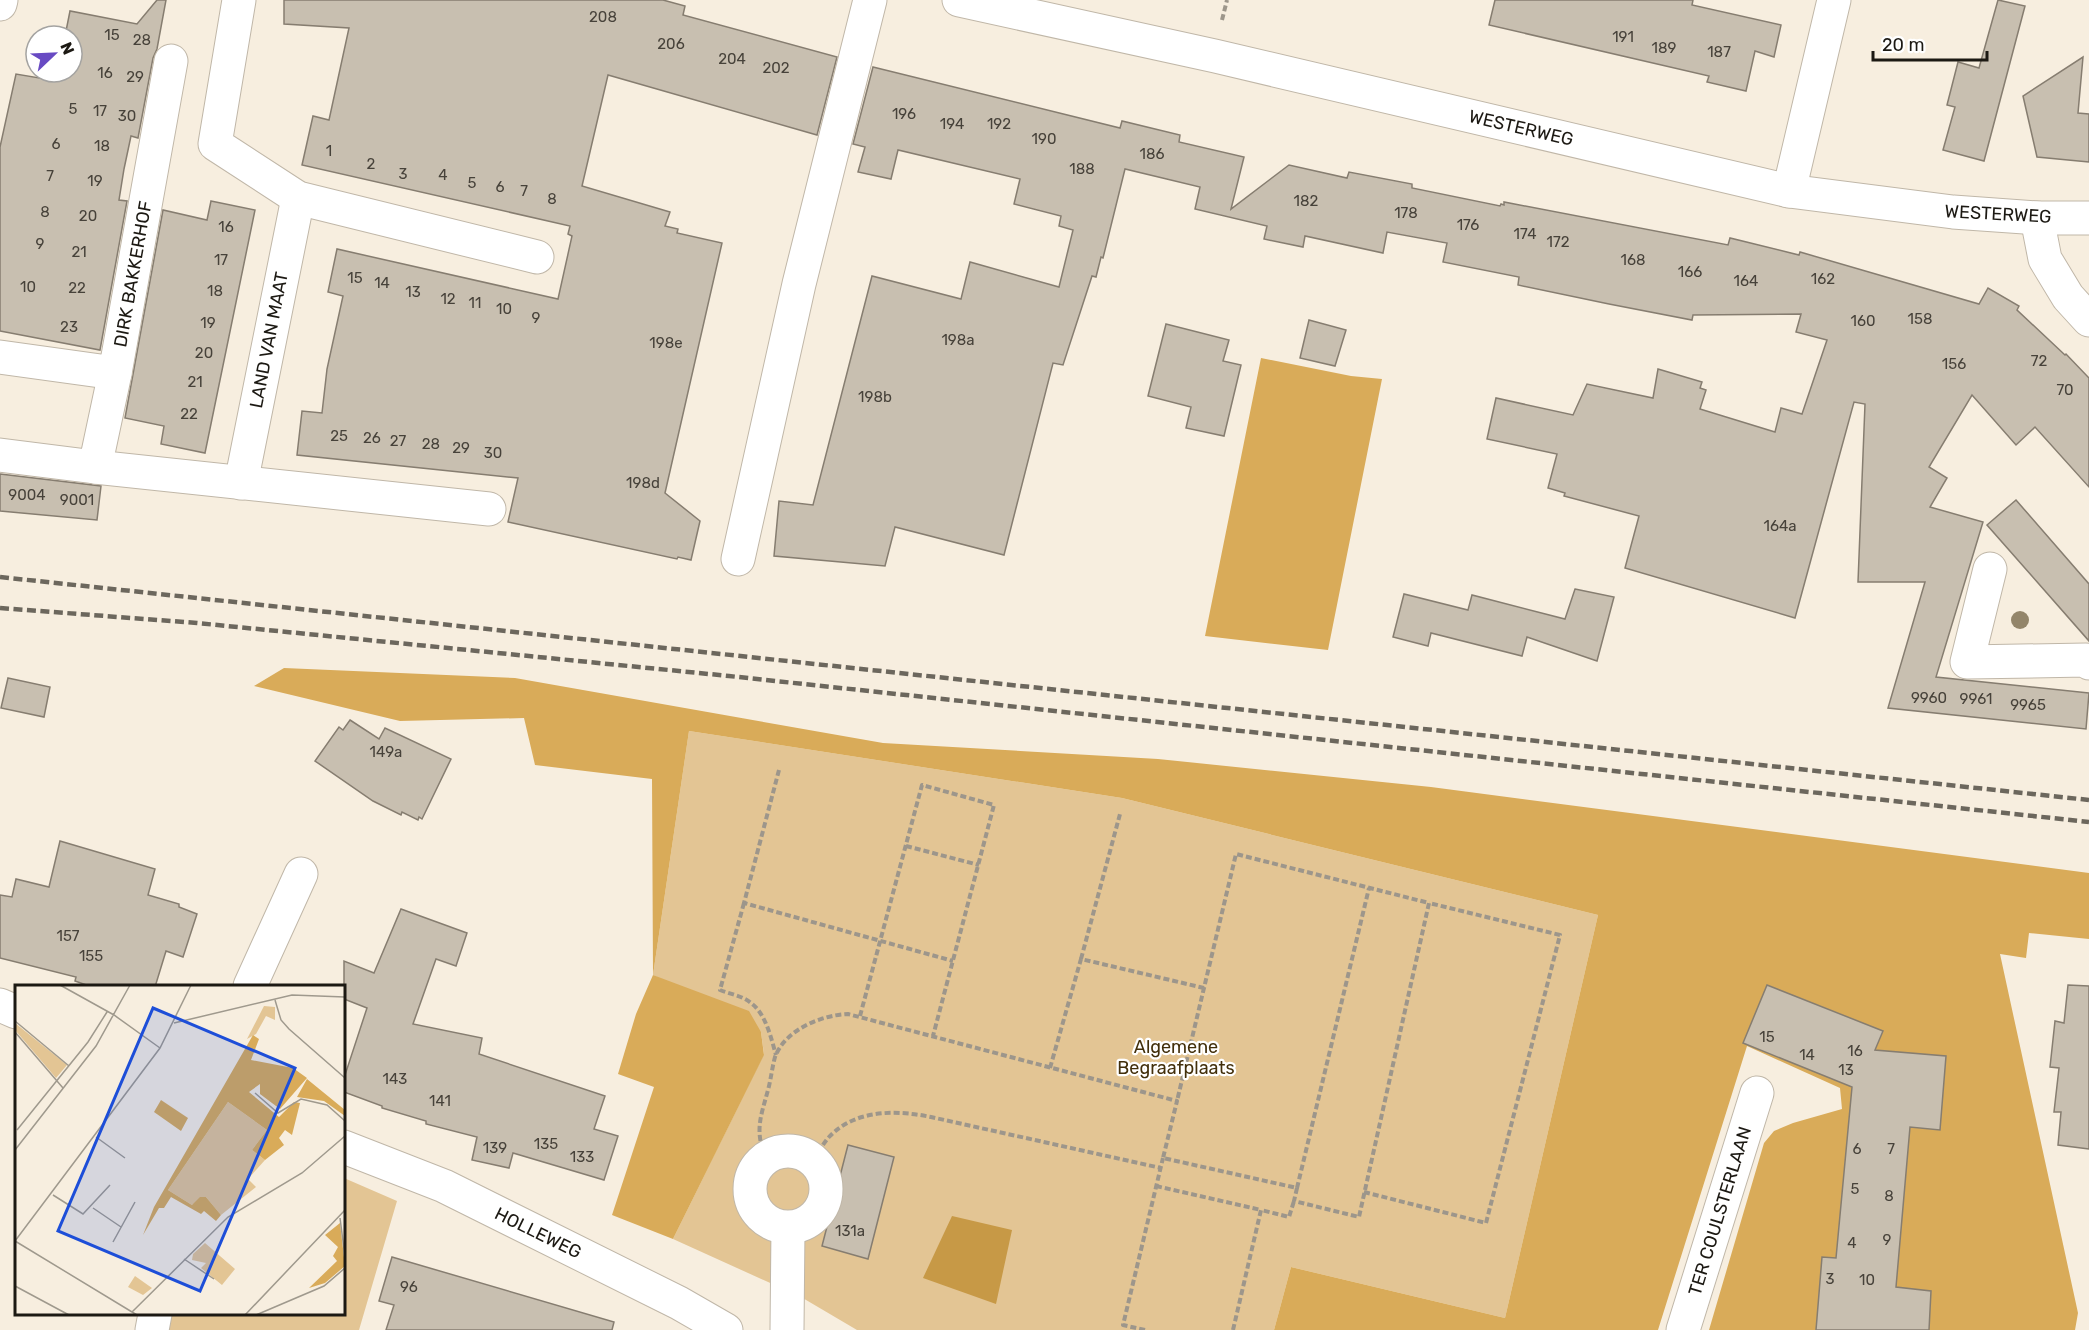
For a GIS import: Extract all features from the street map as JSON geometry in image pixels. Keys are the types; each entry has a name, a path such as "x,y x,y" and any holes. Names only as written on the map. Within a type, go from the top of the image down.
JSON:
{"street":[{"path":"239,0 215,144 298,198 537,257"},
{"path":"738,559 799,284 870,0"},
{"name":"WESTERWEG","path":"959,0 1215,56 1789,191 1953,212 2037,218 2089,218"},
{"path":"1789,191 1834,0"},
{"name":"DIRK BAKKERHOF","path":"0,357 115,373 171,61"},
{"name":"LAND VAN MAAT","path":"241,483 298,198"},
{"path":"2037,218 2045,259 2068,297 2089,320"},
{"path":"95,467 115,373"},
{"path":"0,455 489,510"},
{"path":"1990,569 1967,662 2086,660 2089,663"},
{"path":"251,985 301,874"},
{"path":"0,1005 15,1012"},
{"name":"TER COULSTERLAAN","path":"1683,1330 1757,1093"},
{"name":"HOLLEWEG","path":"345,1147 444,1186 680,1303 726,1330"},
{"path":"789,1151 802,1153 813,1160 821,1170 825,1183 825,1196 821,1208 812,1218 800,1225 788,1228 765,1220 751,1200 752,1177 758,1166 766,1158 789,1151"},
{"path":"787,1330 788,1228"},
{"path":"152,1330 155,1315"}],"path":[{"path":"777,1055 769,1030 758,1010 750,1002 720,990 779,770"},
{"path":"860,1016 922,785 994,806 933,1036"},
{"path":"1050,1068 1120,814"},
{"path":"906,846 979,865"},
{"path":"1145,1330 1124,1325 1236,854 1560,935 1486,1222 1364,1192"},
{"path":"1156,1186 1289,1217 1369,888"},
{"path":"744,903 953,961"},
{"path":"1294,1201 1359,1217 1430,903"},
{"path":"1081,959 1204,988"},
{"path":"766,1158 759,1136 760,1119 781,1046 787,1039 807,1026 836,1015 860,1016 1177,1101"},
{"path":"813,1160 829,1137 855,1119 894,1112 913,1114 1161,1168"},
{"path":"1164,1158 1297,1188"},
{"path":"1233,1330 1261,1210"}],"green space":[{"name":"Algemene Begraafplaats","path":"689,731 1122,798 1598,915 1505,1318 1291,1267 1274,1330 857,1330 801,1297 673,1239 764,1054 761,1032 653,975"},
{"path":"345,1178 397,1201 359,1330 166,1330 171,1315 345,1315"}],"shaded area":[{"path":"1261,358 1351,376 1382,379 1328,650 1205,636"},
{"path":"284,668 515,678 883,743 1158,759 1431,787 2089,873 2089,939 2029,933 2026,958 2000,954 2078,1313 2075,1330 1709,1330 1764,1143 1774,1131 1842,1109 1840,1088 1747,1046 1658,1330 1274,1330 1291,1267 1505,1318 1598,915 1122,798 689,731 653,975 652,779 535,765 524,718 400,721 254,686"},
{"path":"653,975 749,1011 761,1032 764,1055 673,1239 612,1215 654,1087 618,1074 636,1014"},
{"path":"952,1216 1012,1230 996,1304 923,1278"}],"building":[{"path":"157,0 166,0 138,138 131,136 124,169 119,200 127,201 100,350 0,331 0,147 16,74 24,75 24,84 84,84 84,24 67,24 70,11 137,24"},
{"path":"284,0 663,0 685,6 683,15 837,57 817,135 608,75 582,186 670,212 665,226 678,229 677,233 722,243 665,493 700,521 691,560 678,557 677,559 508,522 518,478 297,455 302,411 322,413 327,369 343,296 328,292 337,249 558,299 572,236 568,234 570,226 302,165 313,116 329,120 349,28 284,24"},
{"path":"1495,0 1693,0 1692,5 1781,25 1774,57 1755,51 1746,91 1707,82 1709,76 1489,25"},
{"path":"1998,0 2025,6 1984,161 1943,150 1955,107 1947,105 1958,62 1979,68"},
{"path":"2083,57 2078,113 2089,114 2089,162 2037,157 2023,96"},
{"path":"873,67 1120,128 1122,121 1180,135 1179,142 1244,157 1231,209 1289,165 1347,178 1349,172 1412,184 1412,188 1500,206 1504,205 1504,202 1728,245 1730,238 1799,255 1800,252 1979,304 1988,288 2019,306 2017,310 2089,378 2089,487 2035,427 2016,445 1972,395 1929,467 1947,478 1930,507 1983,522 1936,677 2089,693 2086,729 1888,708 1925,582 1858,582 1865,404 1854,402 1795,618 1625,568 1639,516 1564,496 1565,493 1548,488 1557,454 1487,439 1496,398 1573,415 1587,384 1653,398 1658,369 1702,382 1700,388 1706,390 1700,409 1775,432 1781,408 1802,414 1827,340 1796,332 1801,314 1693,315 1692,320 1609,304 1518,285 1519,277 1443,262 1447,243 1387,232 1383,253 1305,236 1303,247 1264,239 1267,226 1195,209 1200,187 1125,169 1103,258 1101,257 1096,277 1092,276 1063,365 1053,363 1004,555 895,527 885,566 774,556 779,501 813,505 872,276 961,299 970,262 1059,287 1073,230 1059,226 1061,216 1014,204 1020,179 898,150 891,179 858,172 865,147 853,144"},
{"path":"211,201 255,210 205,453 161,444 164,426 125,418 163,210 207,220"},
{"path":"1309,320 1346,330 1335,366 1300,358"},
{"path":"1166,324 1229,340 1223,361 1241,365 1224,436 1186,428 1191,407 1148,396"},
{"path":"0,474 101,486 97,520 0,511"},
{"path":"2016,500 2089,584 2089,641 1987,525"},
{"path":"1575,589 1614,597 1597,661 1527,637 1522,656 1431,633 1428,646 1393,637 1404,594 1468,610 1472,595 1565,619"},
{"path":"8,678 50,687 44,717 1,708"},
{"path":"350,720 379,739 385,728 451,759 422,819 419,817 418,820 402,812 401,815 373,801 315,761 339,727 343,730"},
{"path":"60,841 155,869 148,895 179,904 179,907 197,914 183,957 166,951 156,985 86,985 75,981 76,977 0,958 0,895 12,897 16,879 49,887"},
{"path":"401,909 467,933 456,966 436,959 413,1024 482,1038 479,1054 605,1096 594,1129 618,1136 604,1180 513,1153 509,1168 472,1160 477,1137 426,1124 426,1121 382,1108 382,1106 345,1092 345,1075 367,1008 345,999 344,961 374,973"},
{"path":"1767,985 1883,1031 1875,1050 1946,1056 1940,1130 1910,1127 1896,1287 1931,1291 1929,1330 1816,1330 1822,1257 1836,1258 1852,1087 1743,1043"},
{"path":"2068,985 2089,986 2089,1149 2058,1145 2061,1112 2054,1112 2059,1068 2050,1067 2055,1021 2064,1023"},
{"path":"848,1145 894,1157 868,1259 822,1246"},
{"path":"392,1257 614,1322 612,1330 386,1330 394,1305 379,1301"}],"railway":[{"path":"0,577 2089,800"},
{"path":"0,608 197,623 729,676 2089,822"}]}
